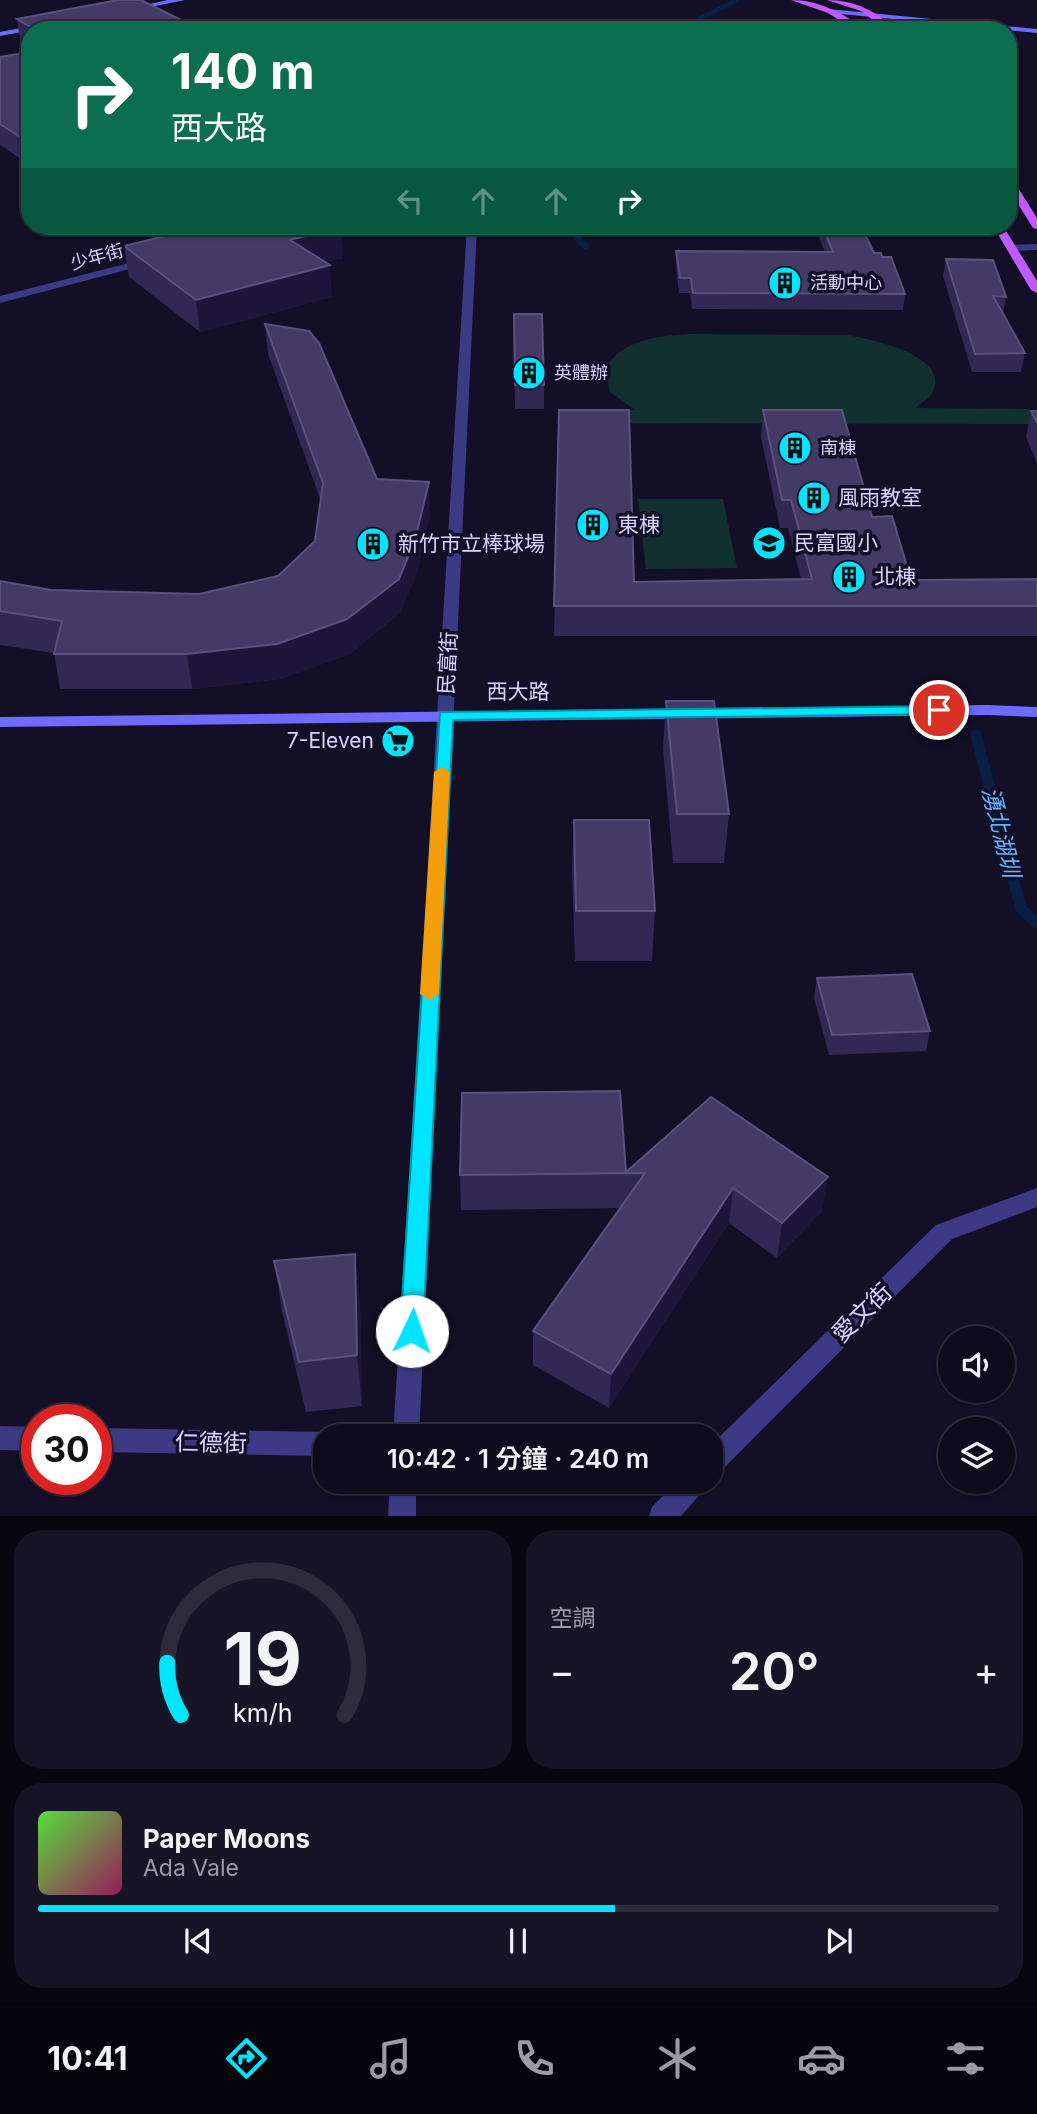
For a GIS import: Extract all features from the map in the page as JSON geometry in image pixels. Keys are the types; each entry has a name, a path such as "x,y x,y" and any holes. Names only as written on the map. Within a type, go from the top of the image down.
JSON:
{"main road":[{"path":"795,0 831,11 847,21"},
{"path":"831,0 867,11 880,21"},
{"path":"1017,194 1037,226"},
{"path":"1003,235 1037,290"}],"street":[{"path":"126,0 153,13"},
{"path":"118,12 181,0"},
{"path":"831,11 1009,21"},
{"path":"867,11 948,21"},
{"path":"1017,22 1037,23"},
{"path":"0,34 21,30"},
{"path":"1017,30 1037,32"},
{"name":"民富街","path":"407,1424 472,235"},
{"path":"1011,248 1037,247"},
{"name":"少年街","path":"0,300 162,258"},
{"name":"西大路","path":"0,722 445,715 1037,712"},
{"name":"愛文街","path":"723,1451 944,1232 1037,1197"},
{"path":"0,1438 21,1439"},
{"name":"仁德街","path":"112,1440 313,1444"},
{"path":"401,1516 402,1494"},
{"path":"662,1516 683,1494"}],"green space":[{"path":"688,334 847,335 873,340 906,351 931,368 935,380 932,393 916,408 1029,409 1034,424 564,423 564,411 635,410 610,392 605,369 620,352 641,341"},
{"path":"638,499 723,499 737,568 646,569"}],"building":[{"path":"118,0 141,0 183,21 21,21 17,19"},
{"path":"21,54 21,137 0,124 0,57"},
{"path":"170,235 310,235 290,240 330,265 196,300 124,246"},
{"path":"826,235 865,235 874,253 891,257 905,294 693,293 691,278 680,278 676,251 833,252"},
{"path":"946,259 993,260 1006,297 993,296 1025,353 975,354"},
{"name":"英體辦","path":"514,314 542,314 544,385 515,385"},
{"path":"265,324 309,331 319,343 377,479 429,482 415,540 399,579 347,619 277,644 187,654 54,654 62,621 0,611 0,581 51,590 199,594 278,576 315,541 323,483"},
{"path":"559,410 629,410 634,582 812,579 791,500 782,500 763,410 842,410 872,517 892,516 911,580 1037,579 1037,606 554,606"},
{"path":"1031,411 1037,411 1037,423"},
{"path":"666,701 714,701 729,814 677,814"},
{"path":"574,820 649,820 655,911 576,911"},
{"path":"912,974 930,1031 832,1035 817,978"},
{"path":"620,1091 626,1172 711,1097 828,1177 782,1223 733,1188 611,1374 533,1331 645,1173 460,1175 462,1093"},
{"path":"355,1254 357,1355 299,1362 274,1261"}],"waterway":[{"name":"湧北湖圳","path":"695,21 737,0"},
{"name":"湧北湖圳","path":"574,235 586,246"},
{"name":"湧北湖圳","path":"976,735 1021,909 1037,923"}],"slow traffic":[{"path":"430,994 442,772"}],"place":[{"name":"活動中心","path":"785,283"},
{"name":"英體辦","path":"529,373"},
{"name":"南棟","path":"795,448"},
{"name":"風雨教室","path":"814,498"},
{"name":"東棟","path":"593,525"},
{"name":"民富國小","path":"769,543"},
{"name":"新竹市立棒球場","path":"373,544"},
{"name":"北棟","path":"849,577"},
{"name":"7-Eleven","path":"398,741"}],"route":[{"path":"412,1331 445,715 939,710"}]}
